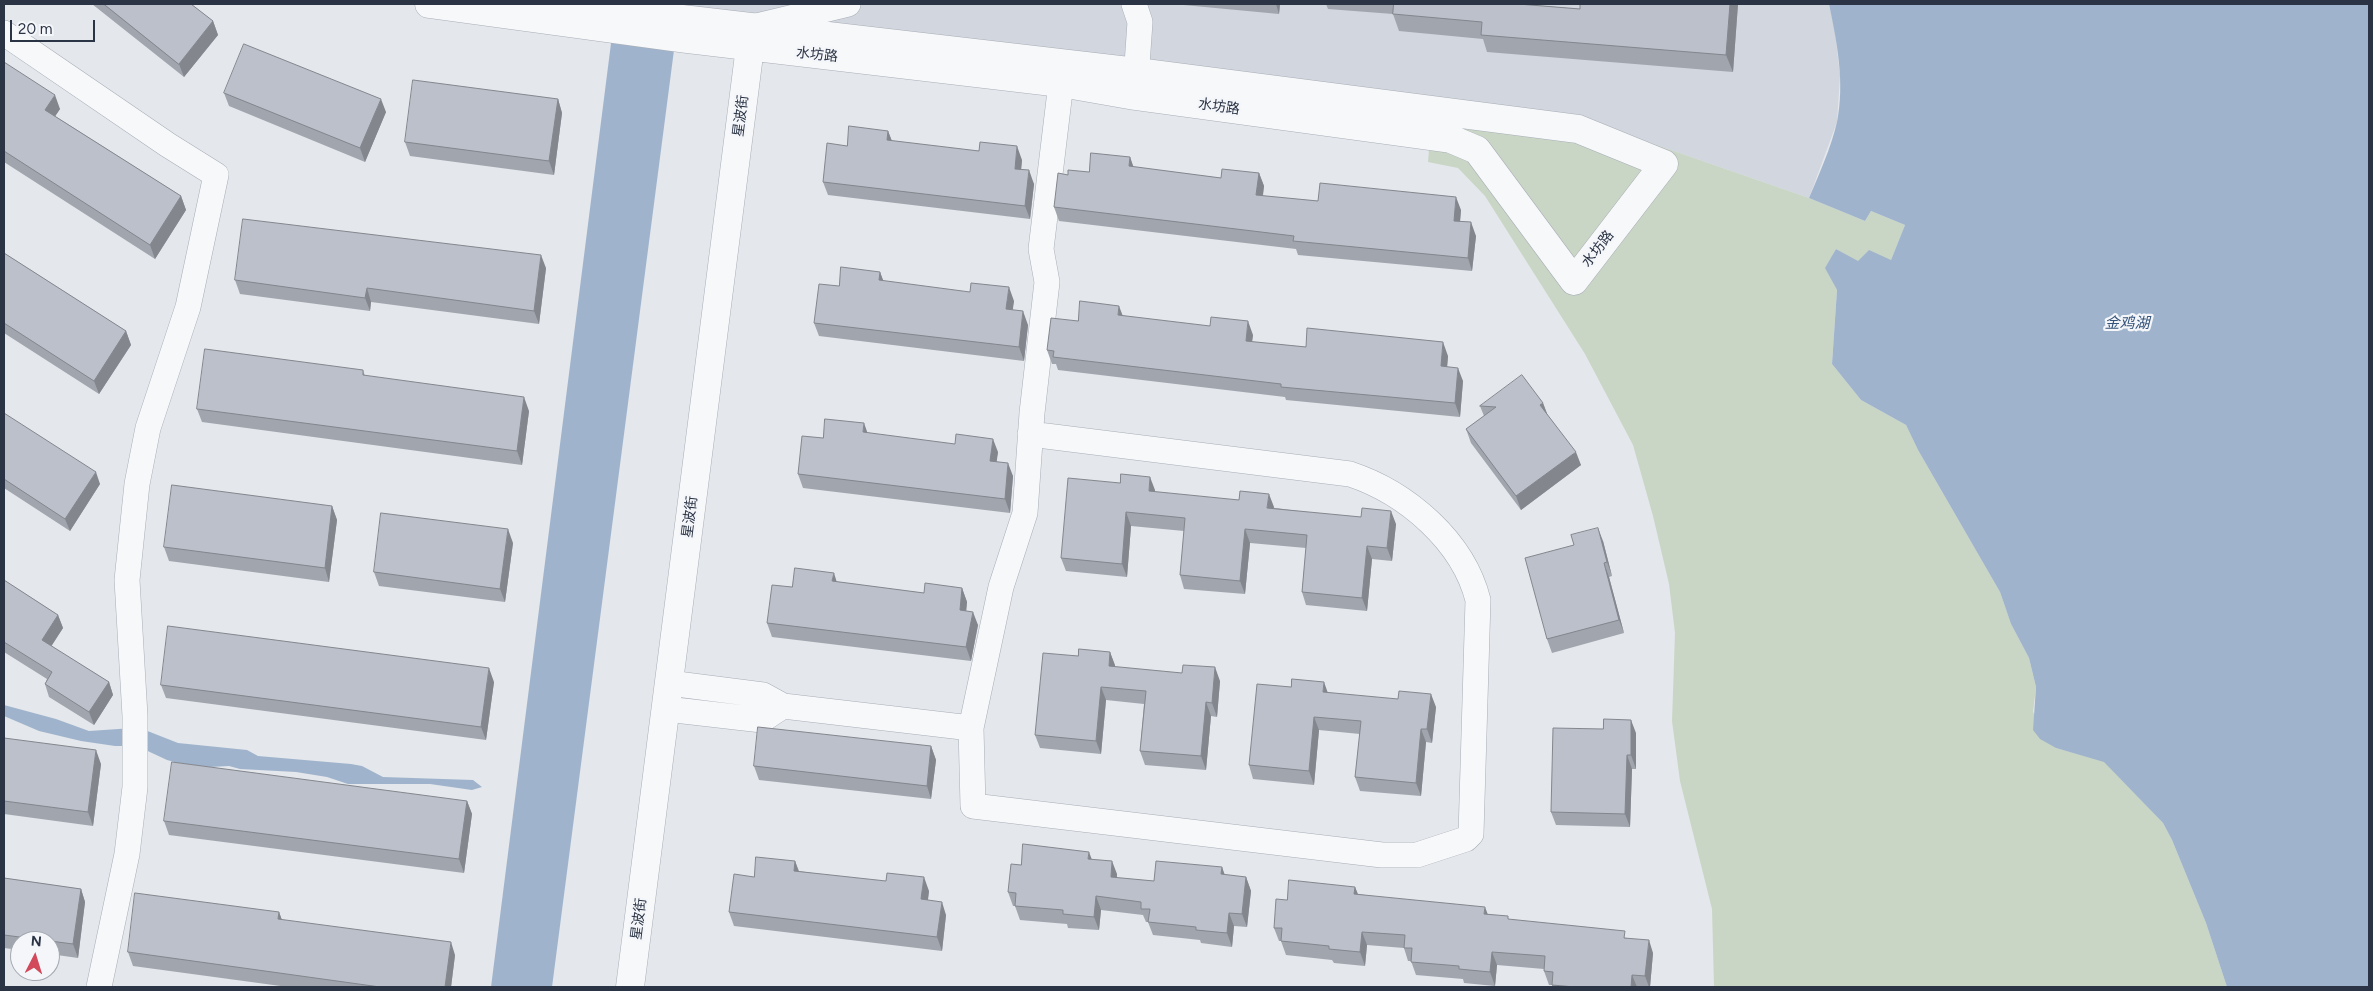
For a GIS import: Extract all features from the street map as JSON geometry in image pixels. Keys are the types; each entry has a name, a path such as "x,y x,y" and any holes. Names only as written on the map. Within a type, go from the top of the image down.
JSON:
{"street":[{"name":"水坊路","path":"429,4 593,18 688,30 751,37 1136,84 1578,129 1664,164 1574,281 1477,150 1468,145 1451,140 1136,84 1061,83 751,37"},
{"name":"水坊路","path":"554,4 593,18"},
{"path":"751,37 848,4"},
{"path":"1134,4 1140,22 1136,84"},
{"name":"星波街","path":"630,987 751,37"},
{"path":"11,38 168,145 216,175 188,307 148,428 137,484 127,580 136,716 136,768 128,854 100,987"},
{"path":"1030,434 1350,474 1385,490 1429,522 1448,542 1462,561 1473,580 1478,600 1471,834 1466,840 1417,855 1382,855 973,806 971,728 1001,587 1025,513 1030,434 1047,282 1040,249 1061,83"},
{"path":"668,696 762,720 783,706 971,728"}],"shaded area":[{"path":"667,4 1829,4 1835,31 1840,76 1837,122 1809,198 1622,133"}],"green space":[{"path":"1433,99 1622,133 1809,198 1865,221 1871,211 1905,225 1891,260 1858,262 1836,249 1826,268 1837,290 1832,364 1861,400 1906,425 1918,450 2000,592 2011,624 2029,658 2036,687 2033,712 2056,748 2104,761 2163,823 2172,840 2206,923 2227,987 1714,987 1712,909 1680,781 1672,721 1675,633 1669,584 1653,516 1633,445 1585,354 1485,196 1458,168 1428,162"}],"water":[{"path":"616,4 680,4 552,987 491,987"},
{"name":"金鸡湖","path":"1829,4 2369,4 2369,987 2227,987 2206,923 2172,840 2163,823 2104,762 2056,748 2040,739 2033,730 2036,687 2029,658 2011,624 2000,592 1918,450 1906,425 1861,400 1832,364 1837,290 1825,268 1836,249 1858,261 1869,250 1891,260 1905,225 1871,211 1865,221 1809,198 1825,161 1837,122 1839,107 1839,63"},
{"path":"4,705 56,719 89,731 133,728 145,730 178,743 247,750 258,756 351,764 362,766 383,777 473,780 482,787 472,790 430,784 348,784 327,777 296,772 240,769 229,766 210,767 178,763 137,746 115,746 81,741 39,731 4,716"}],"building":[{"path":"104,4 191,4 213,21 179,64"},
{"path":"1394,4 1518,4 1580,9 1580,4 1730,4 1726,55 1481,35 1482,22 1393,14"},
{"path":"244,44 381,99 360,148 224,93"},
{"path":"4,62 55,95 45,110 181,196 150,245 4,151"},
{"path":"413,80 558,99 549,161 405,142"},
{"path":"849,126 888,131 887,140 979,151 980,142 1017,146 1015,169 1029,170 1025,206 823,182 827,143 847,146"},
{"path":"1091,153 1130,157 1129,166 1221,178 1222,169 1259,173 1256,195 1318,201 1320,183 1456,197 1454,221 1471,222 1468,258 1293,241 1294,236 1054,207 1058,173 1068,175 1068,170 1089,172"},
{"path":"243,219 541,255 534,311 367,288 365,298 235,280"},
{"path":"4,253 126,331 94,381 4,323"},
{"path":"841,267 880,272 879,280 970,292 971,283 1009,287 1006,309 1023,311 1019,347 814,323 819,284 839,286"},
{"path":"1080,301 1119,306 1118,315 1210,326 1211,317 1248,321 1246,341 1306,347 1307,328 1443,342 1441,366 1458,368 1455,403 1281,387 1281,384 1053,357 1054,351 1047,350 1051,318 1078,321"},
{"path":"205,349 363,370 363,375 524,397 517,451 197,409"},
{"path":"1522,375 1543,403 1540,405 1576,452 1516,496 1466,429 1496,407 1480,406"},
{"path":"4,413 96,472 65,519 4,479"},
{"path":"825,419 864,423 863,432 955,444 956,434 993,439 990,461 1008,463 1005,499 798,474 802,436 823,438"},
{"path":"1121,474 1150,477 1149,491 1239,500 1240,491 1269,494 1267,508 1361,517 1362,508 1391,511 1387,548 1367,546 1362,598 1302,592 1307,535 1245,529 1240,581 1180,575 1185,518 1126,512 1122,564 1061,558 1068,478 1120,483"},
{"path":"172,485 332,506 325,568 164,547"},
{"path":"381,513 508,529 500,589 374,572"},
{"path":"1598,528 1607,562 1604,563 1619,620 1547,639 1525,558 1574,545 1571,535"},
{"path":"795,568 834,573 832,581 924,593 925,583 962,588 960,610 973,612 966,647 767,623 772,585 792,587"},
{"path":"4,580 58,615 42,640 109,682 89,712 45,684 52,672 4,642"},
{"path":"168,626 489,668 481,727 161,685"},
{"path":"1079,649 1110,652 1109,666 1182,673 1183,665 1215,667 1212,703 1206,702 1201,756 1140,751 1146,691 1101,687 1096,741 1035,735 1043,653 1078,656"},
{"path":"1292,679 1324,682 1323,692 1398,699 1399,691 1431,694 1427,729 1421,729 1416,783 1355,777 1361,721 1314,717 1309,771 1249,765 1257,684 1291,687"},
{"path":"1604,719 1631,720 1631,755 1627,755 1625,814 1551,812 1553,728 1603,729"},
{"path":"758,727 931,746 927,786 754,766"},
{"path":"4,738 96,750 88,812 4,801"},
{"path":"172,762 467,801 459,859 164,821"},
{"path":"1023,844 1089,852 1088,859 1112,861 1111,877 1154,881 1156,861 1222,867 1221,874 1246,877 1242,914 1229,913 1227,933 1196,930 1196,927 1148,922 1150,909 1141,909 1141,902 1096,896 1094,917 1063,914 1063,910 1015,906 1016,893 1008,892 1011,864 1021,865"},
{"path":"756,857 795,861 794,871 886,881 887,873 924,877 921,899 942,902 937,937 729,912 734,874 754,877"},
{"path":"4,878 81,889 73,944 60,942 60,931 10,931 10,936 4,935"},
{"path":"1289,880 1355,887 1354,894 1485,907 1484,914 1508,916 1508,919 1625,931 1624,938 1649,940 1645,976 1632,975 1631,987 1552,985 1553,972 1544,971 1545,956 1492,952 1490,972 1459,969 1459,966 1411,962 1412,948 1404,948 1405,935 1362,932 1360,952 1329,949 1329,946 1281,941 1282,928 1274,928 1276,899 1287,900"},
{"path":"135,893 279,912 278,919 451,942 445,987 380,987 128,952"}]}
